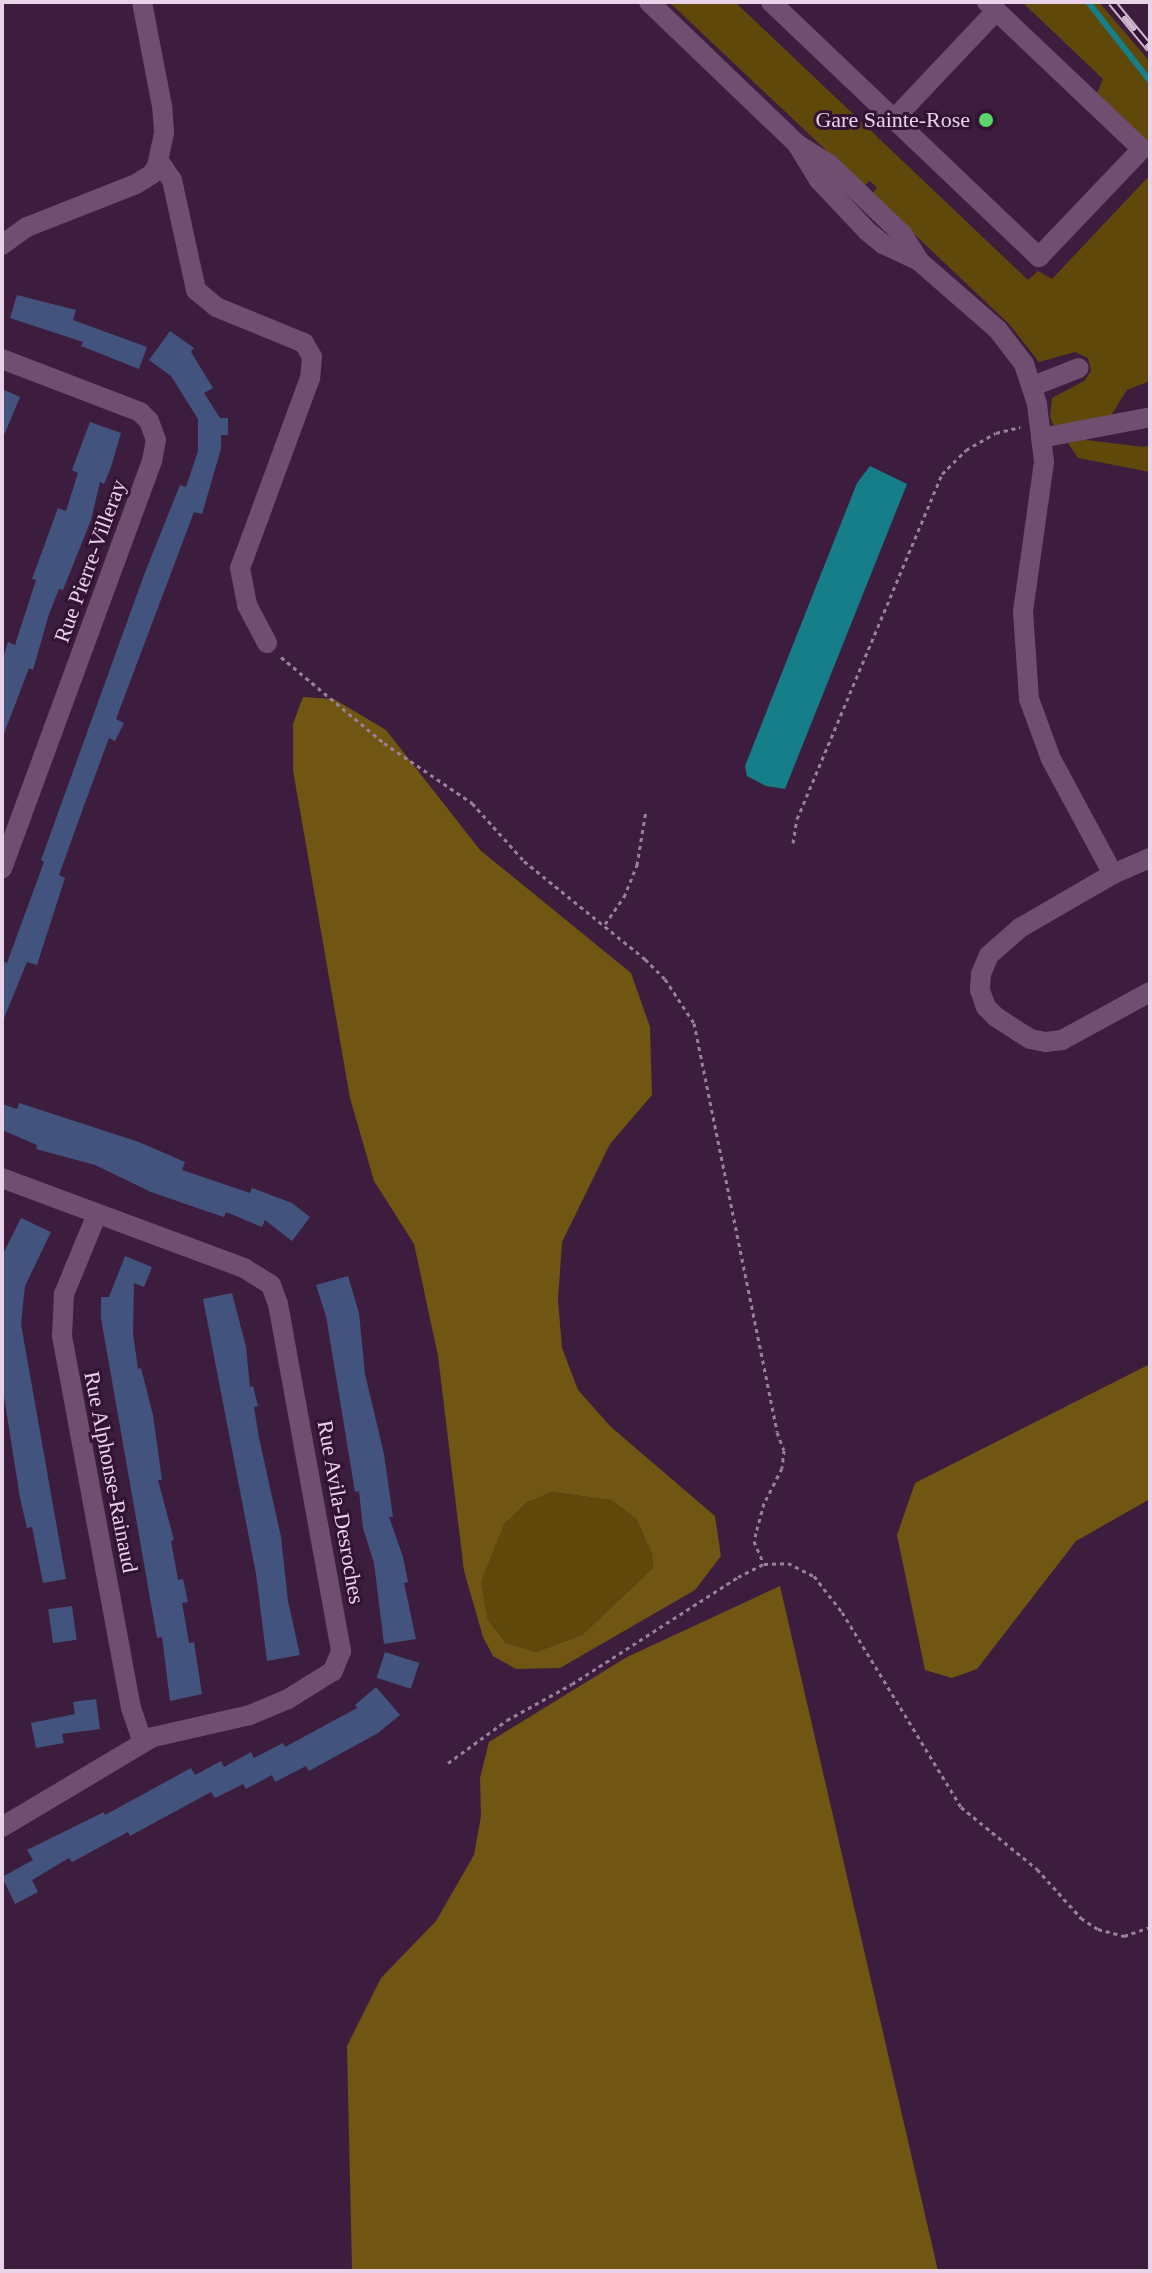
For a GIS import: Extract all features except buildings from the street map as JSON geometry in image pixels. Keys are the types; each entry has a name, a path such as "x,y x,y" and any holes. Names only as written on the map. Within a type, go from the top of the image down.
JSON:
{"street":[{"path":"2,245 27,227 145,180 159,161 164,132 162,106 142,2"},
{"path":"649,2 797,144 829,164 903,235 919,261 998,330 1019,356 1033,386 1040,430 1043,486 1023,611 1029,699 1051,759 1113,874"},
{"path":"771,2 1039,257 1142,149 991,7 894,119"},
{"path":"159,161 172,180 196,290 216,307 304,343 312,357 310,378 240,568 247,605 267,643"},
{"name":"Rue Pierre-Villeray","path":"2,359 140,412 149,421 156,440 152,461 2,868"},
{"path":"1033,386 1079,368"},
{"path":"1040,430 1146,418"},
{"path":"1150,858 1113,874 1020,928 989,955 981,974 980,990 996,1017 1030,1039 1046,1042 1062,1040 1150,992"},
{"name":"Rue Avila-Desroches","path":"2,1178 257,1273 274,1290 340,1640 340,1655 333,1671 288,1699 250,1715 162,1734 143,1742 2,1827"},
{"name":"Rue Alphonse-Rainaud","path":"97,1214 64,1294 62,1336 131,1708 143,1742"}],"path":[{"path":"793,843 797,819 942,474 952,461 996,433 1040,430"},
{"path":"267,643 384,743 472,803 524,861 605,924 665,979 684,1005 700,1042 773,1416 784,1450 782,1468 764,1503 754,1541 764,1564"},
{"path":"605,924 624,897 637,865 646,810"},
{"path":"448,1763 507,1720 764,1564 800,1567 828,1591 875,1664 944,1784 978,1824 1037,1869 1081,1918 1098,1929 1124,1936 1150,1927"}],"shaded area":[{"path":"669,2 735,2 1028,280 1038,271 1052,279 1150,175 1150,381 1127,390 1108,420 1054,426 1050,417 1052,398 1084,381 1091,371 1088,358 1075,352 1039,362 1009,324 872,194 877,188 870,181 864,186"},
{"path":"1022,2 1099,2 1150,62 1150,144 1097,93 1103,79"},
{"path":"1066,440 1143,447 1150,445 1150,472 1078,458"},
{"path":"870,466 907,484 785,789 766,786 747,776 745,766 857,483"},
{"path":"303,697 334,699 386,730 480,850 631,973 650,1027 652,1095 610,1144 562,1242 558,1300 562,1348 578,1390 611,1427 715,1516 721,1556 695,1590 560,1668 516,1669 493,1656 483,1637 464,1571 438,1356 414,1244 374,1181 350,1098 293,770 293,724","holes":["552,1492 611,1500 636,1519 653,1556 653,1568 582,1635 536,1652 506,1643 488,1620 481,1582 504,1524 526,1503"]},
{"path":"1150,1364 1150,1499 1076,1541 977,1669 952,1678 925,1670 897,1535 915,1483"},
{"path":"552,1492 611,1500 636,1519 653,1556 653,1568 582,1635 536,1652 506,1643 488,1620 481,1582 503,1524 526,1503"},
{"path":"780,1586 938,2271 352,2271 347,2046 381,1978 436,1921 474,1855 481,1816 480,1778 489,1742 627,1657"}],"waterway":[{"path":"1088,2 1150,81"}],"railway":[{"path":"1112,2 1150,48"}],"place":[{"name":"Gare Sainte-Rose","path":"986,120"}]}
